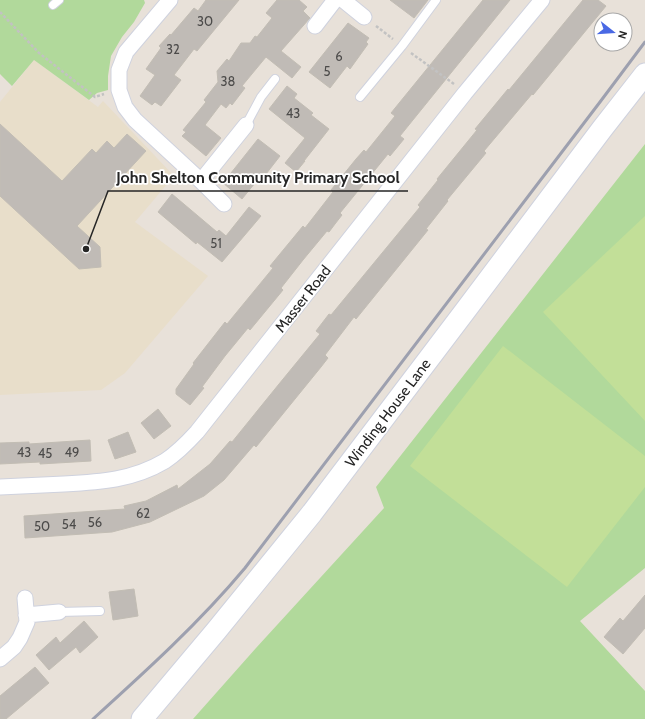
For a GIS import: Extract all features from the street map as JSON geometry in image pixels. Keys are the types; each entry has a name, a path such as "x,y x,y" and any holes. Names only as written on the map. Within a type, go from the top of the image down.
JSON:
{"street":[{"path":"315,26 335,0"},
{"path":"343,0 364,17"},
{"name":"Masser Road","path":"0,487 100,482 125,477 147,470 182,448 207,420 465,93 542,0"},
{"path":"166,1 126,52 119,70 119,90 125,107 135,120 224,204"},
{"name":"Winding House Lane","path":"142,719 312,513 645,74"},
{"name":"Winding House Lane","path":"624,100 645,77"},
{"path":"201,181 246,125"},
{"path":"0,659 14,647 27,622 25,598"},
{"path":"26,615 59,612"}],"lane":[{"path":"360,97 402,46 436,0"},
{"path":"246,125 261,97 275,79"},
{"path":"59,612 100,611"}],"path":[{"path":"0,12 39,53 95,97 119,90"},
{"path":"364,17 465,93"}],"shaded area":[{"path":"34,60 98,107 103,101 174,176 135,222 208,276 125,373 101,390 0,395 0,102"}],"green space":[{"path":"0,0 144,0 145,3 111,56 108,76 108,90 97,93 89,100 34,60 12,86 0,74"},
{"path":"645,144 645,568 580,621 645,691 645,719 193,719 384,508 376,487"},
{"path":"645,216 645,421 543,312"},
{"path":"503,346 645,456 645,487 567,587 410,466"}],"building":[{"path":"206,0 239,0 197,51 194,49 174,75 181,80 161,106 155,102 152,105 140,96 155,75 146,69 161,48 159,46 170,34 171,35 194,8 198,11"},
{"path":"277,0 299,0 307,7 303,11 310,18 281,51 301,67 292,78 266,57 242,86 245,88 232,105 230,103 226,108 221,104 205,125 221,138 206,156 182,136 186,132 183,130 206,102 204,100 218,82 217,71 227,59 229,61 241,43 250,43 255,36 257,37 272,18 266,13"},
{"path":"390,0 428,0 414,18"},
{"path":"483,0 510,0 400,136 404,139 390,156 388,154 340,213 342,215 329,232 327,231 303,260 281,288 283,290 250,330 248,328 225,356 202,387 204,388 190,405 176,394 176,389 194,364 193,363 225,322 227,324 273,268 270,266 303,226 305,228 333,192 331,190 356,159 364,150 366,152 395,116 391,113"},
{"path":"583,0 598,0 606,6 601,12 593,12 593,22 533,95 532,94 484,151 486,153 447,200 448,201 426,229 428,230 356,319 354,317 325,355 328,358 321,367 256,447 254,445 224,480 204,496 150,522 112,532 25,538 24,516 125,509 124,506 146,501 177,485 178,489 210,464 230,441 232,442 320,334 316,331 329,314 331,315 420,207 418,205 477,130 475,129 508,89 509,90"},
{"path":"348,23 369,38 366,42 368,44 350,69 347,66 330,88 309,72"},
{"path":"287,86 297,94 294,98 313,113 311,115 329,129 296,172 285,163 305,138 269,109"},
{"path":"0,124 62,181 92,149 96,153 107,141 114,148 127,134 146,151 77,226 100,247 101,267 79,269 0,196"},
{"path":"258,139 280,156 266,174 264,172 242,199 223,183"},
{"path":"172,194 217,232 219,230 226,236 249,207 261,216 222,262 197,242 196,244 158,212"},
{"path":"158,409 171,426 154,439 141,423"},
{"path":"128,432 136,452 115,459 108,440"},
{"path":"90,440 91,461 40,464 40,462 0,464 0,443 29,442 29,444"},
{"path":"134,589 138,616 113,620 109,592"},
{"path":"645,595 645,628 623,654 604,637 620,618 623,621"},
{"path":"84,621 98,637 80,653 76,647 49,670 36,655 56,637 60,643"},
{"path":"35,667 49,683 6,719 0,719 0,696"}],"railway":[{"path":"93,719 191,627 245,568 645,42"}],"place":[{"name":"John Shelton Community Primary School","path":"86,249"}]}
